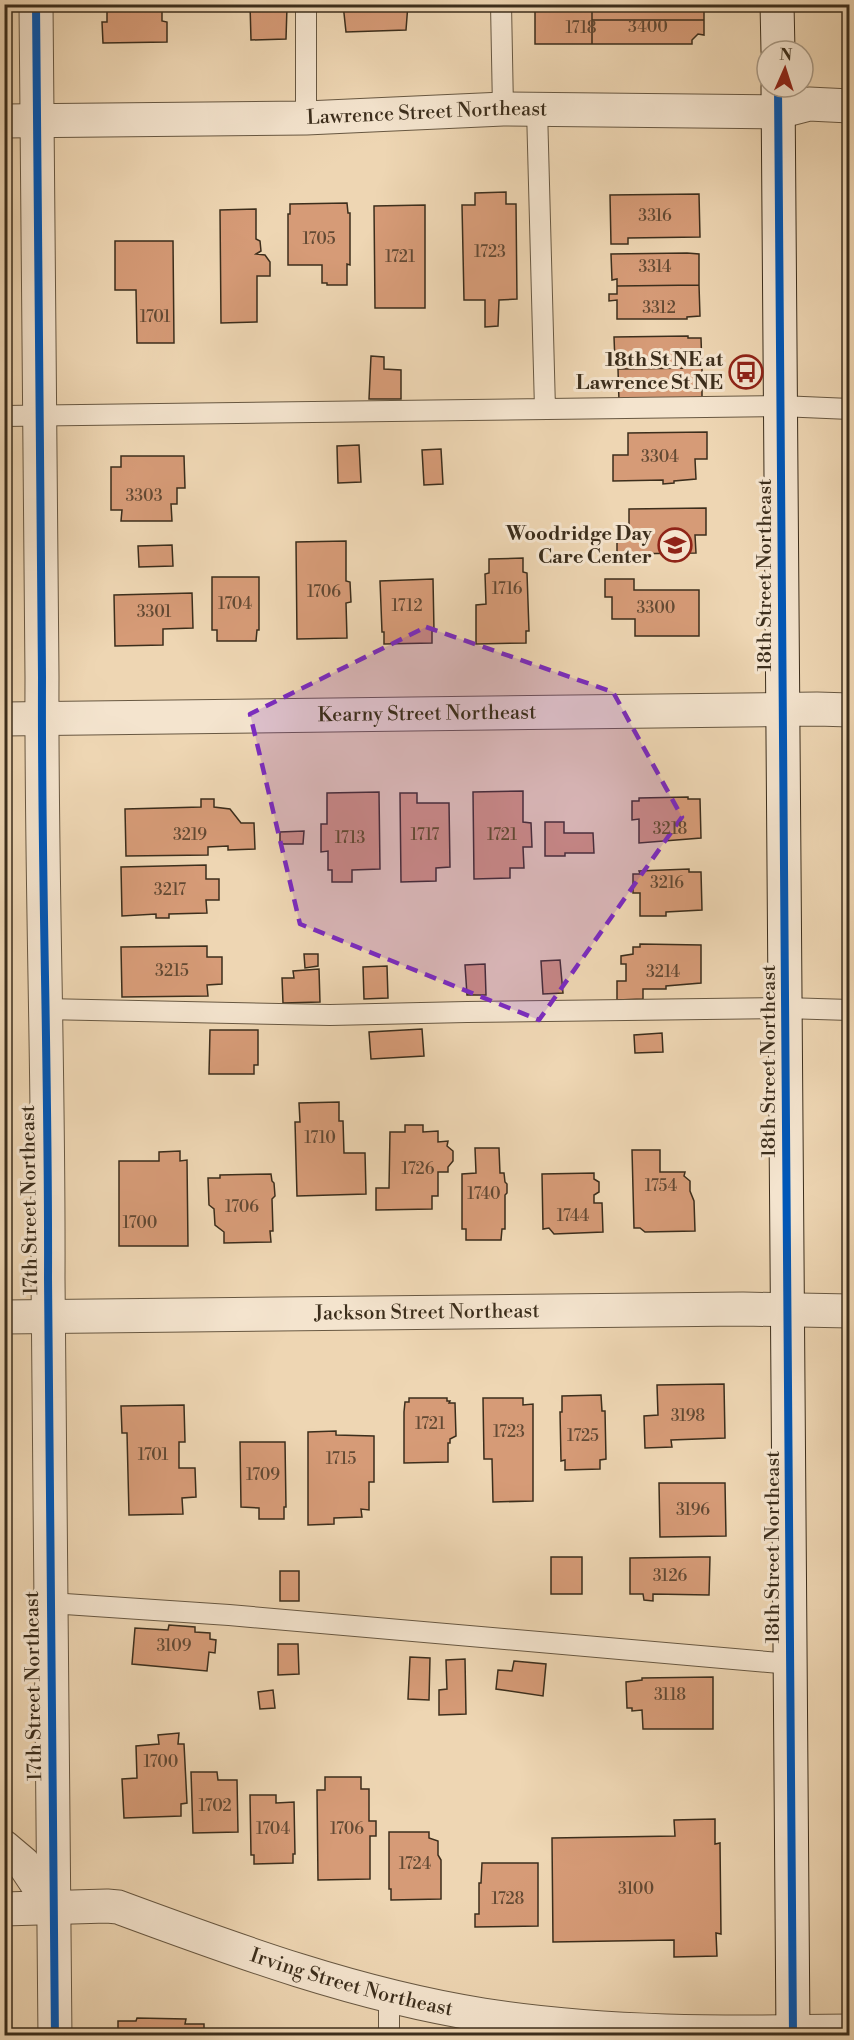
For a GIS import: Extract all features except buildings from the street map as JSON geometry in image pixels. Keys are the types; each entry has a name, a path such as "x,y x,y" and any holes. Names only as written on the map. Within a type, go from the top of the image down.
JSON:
{"street":[{"name":"17th Street Northeast","path":"36,4 20,121 39,416 55,2036"},
{"path":"777,4 778,39"},
{"name":"Lawrence Street Northeast","path":"20,121 306,118 778,100 849,106"},
{"name":"18th Street Northeast","path":"778,100 794,2034"},
{"name":"Kearny Street Northeast","path":"4,719 849,710"},
{"name":"Jackson Street Northeast","path":"4,1317 788,1309 849,1311"},
{"path":"4,1847 23,1863 54,1908"},
{"name":"Irving Street Northeast","path":"4,1909 118,1907 286,1968 389,1996 482,2015 587,2031 794,2034 849,2031"}],"lane":[{"path":"306,4 306,118"},
{"path":"501,4 503,109"},
{"path":"537,109 545,408"},
{"path":"4,416 780,406 849,409"},
{"path":"44,1009 330,1016 785,1008 849,1010"},
{"path":"50,1603 229,1615 790,1664"},
{"path":"389,1996 390,2036"}],"highlighted area":[{"path":"426,627 613,692 682,817 539,1020 300,924 250,714"}],"cycle path":[{"path":"36,4 55,2036"},
{"path":"778,99 793,2036"}],"place":[{"name":"18th St NE at Lawrence St NE","path":"746,372"},
{"name":"Woodridge Day Care Center","path":"675,545"}]}
